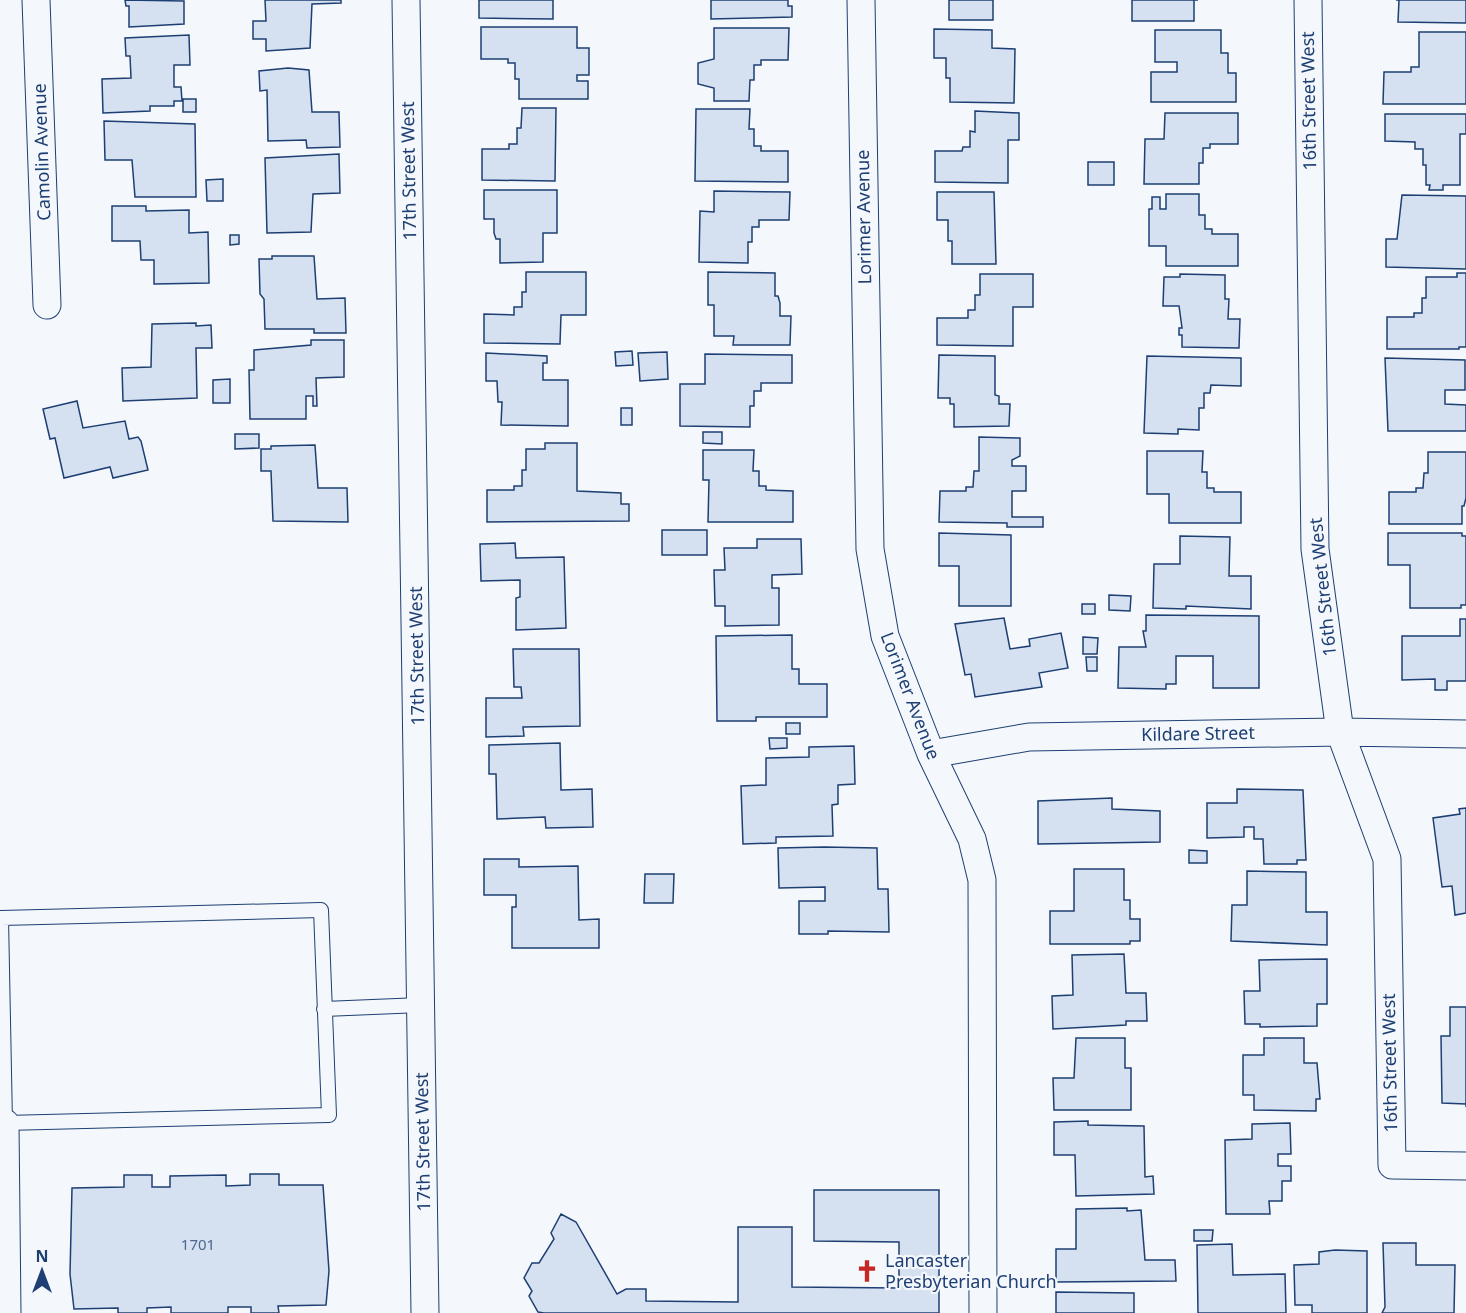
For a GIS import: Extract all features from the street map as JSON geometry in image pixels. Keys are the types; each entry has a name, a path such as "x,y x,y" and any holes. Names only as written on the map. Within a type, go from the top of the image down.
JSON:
{"street":[{"name":"Camolin Avenue","path":"36,0 47,305"},
{"name":"17th Street West","path":"406,0 424,1313"},
{"name":"Lorimer Avenue","path":"861,0 870,549 885,636 931,754 972,839 982,880 983,1313"},
{"name":"16th Street West","path":"1308,0 1315,549 1340,732 1387,859 1392,1165 1466,1166"},
{"name":"Kildare Street","path":"931,754 1029,737 1340,732 1466,734"},
{"path":"5,1123 7,1313"}],"lane":[{"path":"321,910 324,1009 329,1115 5,1123 1,918 321,910"},
{"path":"324,1009 421,1005"}],"building":[{"path":"125,0 184,1 184,24 129,27 129,6 126,6"},
{"path":"265,0 341,0 341,3 312,4 310,48 266,51 266,39 253,39 253,21 266,21"},
{"path":"479,0 553,0 553,19 479,18"},
{"path":"711,0 788,0 788,6 792,6 792,17 711,19"},
{"path":"949,0 993,0 993,20 949,20"},
{"path":"1132,0 1194,0 1194,21 1132,21"},
{"path":"1399,0 1466,0 1466,23 1398,22"},
{"path":"481,27 577,27 577,48 589,48 589,75 577,75 577,81 588,81 588,99 519,99 519,79 515,79 515,63 508,63 508,59 481,59"},
{"path":"714,28 789,28 788,60 761,60 761,65 754,65 754,80 750,80 749,101 714,101 714,88 698,84 698,63 714,59"},
{"path":"934,29 992,30 992,48 1015,49 1014,103 950,102 950,78 946,78 946,58 934,58"},
{"path":"1155,30 1221,30 1221,53 1228,53 1228,73 1236,73 1236,102 1151,102 1151,72 1177,72 1177,62 1155,62"},
{"path":"1419,32 1466,32 1466,104 1383,104 1384,72 1411,72 1411,67 1419,67"},
{"path":"189,35 190,65 174,65 174,87 181,87 182,101 174,101 174,106 150,106 150,111 103,113 102,79 131,78 130,56 126,56 125,38"},
{"path":"288,68 309,70 312,112 339,112 340,147 307,148 306,140 268,141 267,90 260,91 259,71"},
{"path":"183,99 196,99 196,112 183,112"},
{"path":"522,108 556,108 555,181 482,180 482,149 509,149 509,144 517,144 517,128 521,128"},
{"path":"696,109 750,109 749,129 754,129 754,146 761,146 761,151 788,151 788,182 695,181"},
{"path":"975,111 1019,113 1019,140 1008,140 1008,183 935,182 935,151 962,151 963,147 970,147 970,131 975,132"},
{"path":"1165,113 1238,113 1238,144 1210,144 1210,148 1203,148 1203,163 1199,163 1199,184 1144,184 1145,139 1164,139"},
{"path":"1385,114 1466,114 1466,134 1460,134 1460,185 1443,185 1443,190 1429,190 1430,185 1426,185 1426,165 1423,165 1423,149 1415,149 1415,142 1385,141"},
{"path":"104,121 195,124 196,197 135,197 132,160 105,160"},
{"path":"339,154 340,193 313,194 311,232 267,233 265,158"},
{"path":"1088,162 1114,162 1114,185 1088,185"},
{"path":"223,179 223,201 207,201 206,180"},
{"path":"484,190 557,190 557,233 543,233 543,262 500,263 500,239 496,239 494,233 494,219 484,219"},
{"path":"714,191 790,192 789,220 759,220 759,227 752,227 752,242 748,242 748,263 699,262 700,211 714,212"},
{"path":"937,192 994,192 996,264 952,264 952,241 948,241 948,220 937,220"},
{"path":"1166,194 1199,194 1199,215 1205,215 1205,229 1212,229 1212,234 1238,234 1238,266 1166,266 1166,246 1149,246 1149,209 1152,209 1152,197 1160,197 1160,209 1166,209"},
{"path":"1402,195 1466,196 1466,269 1386,267 1386,239 1397,239"},
{"path":"112,206 146,206 146,211 189,210 189,233 208,232 209,283 154,284 154,260 141,260 140,241 112,241"},
{"path":"230,235 239,235 239,244 230,245"},
{"path":"272,256 314,256 317,299 345,298 346,333 314,333 314,329 265,329 264,299 260,294 259,259 272,259"},
{"path":"526,272 586,272 586,315 561,315 560,344 484,343 484,314 514,315 514,307 522,307 522,292 526,292"},
{"path":"708,272 775,273 775,296 778,296 780,303 780,316 791,316 790,345 733,345 734,336 714,336 714,305 708,305"},
{"path":"1457,273 1466,273 1466,347 1459,347 1459,349 1387,349 1387,317 1414,317 1414,313 1422,313 1422,298 1426,298 1426,277 1457,277"},
{"path":"980,274 1033,274 1033,307 1013,307 1013,346 937,345 937,318 968,318 968,310 975,310 975,295 980,295"},
{"path":"1180,274 1225,275 1225,299 1229,299 1228,319 1240,319 1239,348 1182,347 1182,335 1179,335 1179,328 1182,328 1179,306 1163,306 1164,277 1180,277"},
{"path":"196,323 196,326 211,325 212,348 196,348 197,398 123,401 122,368 151,367 152,324"},
{"path":"311,340 344,340 344,377 316,378 317,406 313,406 313,396 306,396 306,419 250,419 249,370 254,370 254,350 311,345"},
{"path":"632,351 633,365 616,366 615,352"},
{"path":"667,352 668,379 640,381 638,353"},
{"path":"486,353 547,356 547,363 543,363 543,380 568,380 568,426 501,425 502,402 498,402 497,381 486,381"},
{"path":"705,354 792,355 792,383 761,383 761,391 754,391 754,406 750,406 750,427 680,426 680,384 705,384"},
{"path":"939,355 995,356 995,395 999,396 999,404 1010,404 1009,426 954,427 954,404 950,404 950,398 938,398"},
{"path":"1147,356 1241,358 1241,386 1211,385 1210,393 1204,393 1204,408 1199,408 1199,430 1178,429 1178,434 1144,433"},
{"path":"1385,358 1465,360 1465,390 1445,390 1445,404 1466,405 1466,431 1388,431"},
{"path":"230,379 230,403 213,403 213,380"},
{"path":"77,401 83,428 125,421 129,439 138,437 141,441 148,470 113,478 110,467 64,478 55,438 50,439 43,409"},
{"path":"621,408 632,408 632,425 621,425"},
{"path":"703,432 722,432 722,444 703,443"},
{"path":"235,434 259,434 259,448 235,449"},
{"path":"979,437 1020,438 1020,456 1012,460 1012,466 1026,466 1026,491 1012,491 1012,517 1043,517 1043,527 1007,527 1007,523 939,522 940,491 966,491 966,487 973,487 974,471 979,471"},
{"path":"545,443 577,443 577,491 621,493 621,504 629,504 629,521 487,522 487,490 514,490 514,486 522,486 522,470 526,470 526,449 545,449"},
{"path":"315,445 318,488 347,488 348,522 273,521 271,471 261,471 261,449 271,449 271,446"},
{"path":"703,450 754,450 753,471 759,471 759,486 766,486 766,490 793,491 793,522 708,522 709,480 703,480"},
{"path":"1147,451 1203,451 1202,472 1207,472 1207,488 1214,488 1214,492 1241,492 1241,523 1169,523 1169,494 1147,494"},
{"path":"1428,452 1466,452 1466,498 1462,506 1462,524 1389,524 1389,492 1416,492 1416,488 1423,488 1424,473 1428,473"},
{"path":"662,530 707,530 707,555 662,555"},
{"path":"939,533 1011,535 1011,606 959,606 959,566 939,566"},
{"path":"1388,533 1462,533 1462,536 1466,536 1466,605 1461,605 1461,608 1410,608 1410,565 1388,565"},
{"path":"1180,536 1230,537 1229,576 1251,576 1251,609 1186,606 1186,609 1153,608 1154,564 1180,564"},
{"path":"757,539 801,539 802,574 772,575 772,588 779,588 779,625 725,626 725,606 715,606 714,570 725,570 724,548 757,548"},
{"path":"515,543 516,558 564,557 566,628 516,630 516,598 520,597 520,580 481,581 480,544"},
{"path":"1109,595 1131,596 1130,611 1109,610"},
{"path":"1082,604 1095,604 1095,614 1082,614"},
{"path":"1146,615 1259,616 1259,688 1213,688 1213,656 1176,656 1176,684 1166,684 1166,689 1118,688 1119,647 1146,647 1143,631 1146,631"},
{"path":"1004,618 1010,649 1030,646 1029,639 1061,633 1068,668 1039,673 1042,687 975,697 971,674 965,675 955,624"},
{"path":"1460,619 1466,619 1466,681 1447,681 1447,690 1435,690 1435,679 1402,680 1402,636 1460,636"},
{"path":"792,635 792,669 799,669 799,684 827,684 827,717 756,717 756,721 717,721 716,636"},
{"path":"1083,637 1098,638 1097,654 1083,654"},
{"path":"513,649 579,649 580,726 523,727 524,736 486,737 486,698 522,698 521,687 514,687"},
{"path":"1086,657 1097,657 1097,671 1087,671"},
{"path":"786,723 800,723 800,734 786,734"},
{"path":"769,738 787,738 787,748 770,749"},
{"path":"560,743 561,790 592,789 593,827 546,828 545,817 497,819 496,774 489,774 489,745"},
{"path":"854,746 855,784 838,785 838,804 832,805 833,836 776,837 776,843 743,844 741,786 766,785 766,758 809,757 809,747"},
{"path":"1237,789 1303,790 1306,860 1297,860 1297,864 1264,864 1263,839 1254,839 1254,827 1244,827 1244,837 1207,838 1207,803 1237,803"},
{"path":"1112,798 1112,809 1160,811 1160,842 1038,844 1038,801"},
{"path":"1466,808 1466,913 1455,915 1452,886 1442,887 1433,818 1460,814 1459,809"},
{"path":"778,848 877,848 878,889 888,889 889,932 828,931 828,934 799,934 799,901 825,901 825,887 779,888"},
{"path":"1189,850 1207,851 1207,863 1189,863"},
{"path":"484,859 519,859 519,867 578,866 579,920 599,919 599,948 512,948 512,907 516,907 516,895 484,895"},
{"path":"1074,869 1124,869 1124,900 1130,900 1130,919 1140,919 1140,941 1130,941 1130,944 1050,944 1050,911 1074,911"},
{"path":"1247,871 1306,872 1306,912 1327,912 1327,945 1231,941 1232,905 1247,905"},
{"path":"645,874 674,874 673,903 644,903"},
{"path":"1124,954 1126,993 1146,993 1147,1021 1126,1021 1126,1025 1053,1029 1052,996 1073,995 1072,955"},
{"path":"1327,959 1327,1004 1317,1004 1317,1026 1260,1027 1260,1024 1245,1024 1244,991 1260,991 1259,960"},
{"path":"1450,1007 1466,1007 1466,1104 1442,1103 1441,1036 1450,1036"},
{"path":"1076,1038 1125,1038 1125,1068 1131,1068 1131,1110 1054,1110 1053,1078 1074,1078"},
{"path":"1264,1038 1304,1038 1304,1063 1317,1063 1320,1099 1316,1099 1316,1111 1254,1110 1254,1095 1243,1095 1243,1055 1264,1055"},
{"path":"1088,1121 1088,1125 1144,1126 1145,1177 1153,1176 1154,1194 1076,1196 1075,1155 1054,1155 1054,1122"},
{"path":"1290,1123 1291,1154 1278,1154 1278,1166 1291,1166 1291,1181 1282,1181 1282,1201 1269,1201 1270,1214 1226,1214 1225,1140 1252,1139 1252,1124"},
{"path":"250,1174 279,1174 279,1185 323,1185 329,1271 326,1305 278,1306 279,1313 251,1313 251,1307 228,1307 228,1313 171,1313 171,1307 147,1308 147,1313 118,1313 118,1308 74,1309 70,1274 72,1188 124,1187 124,1175 152,1175 152,1187 170,1187 170,1176 226,1175 226,1186 250,1185"},
{"path":"814,1190 939,1190 939,1313 544,1313 538,1312 529,1296 532,1291 524,1278 532,1263 539,1263 554,1239 551,1233 561,1214 576,1222 617,1294 626,1289 646,1289 646,1301 738,1302 738,1227 792,1227 792,1287 899,1288 899,1242 814,1241"},
{"path":"1127,1208 1127,1211 1141,1210 1145,1260 1175,1260 1176,1281 1056,1282 1056,1249 1076,1249 1076,1209"},
{"path":"1194,1230 1213,1230 1212,1241 1194,1241"},
{"path":"1383,1243 1416,1243 1416,1265 1455,1265 1454,1313 1382,1313 1385,1307"},
{"path":"1232,1244 1233,1275 1285,1274 1286,1313 1198,1313 1197,1245"},
{"path":"1367,1251 1367,1313 1312,1313 1312,1305 1295,1305 1294,1265 1319,1264 1319,1252"},
{"path":"1056,1292 1134,1293 1134,1313 1056,1313"}],"place":[{"name":"Lancaster Presbyterian Church","path":"867,1271"}]}
